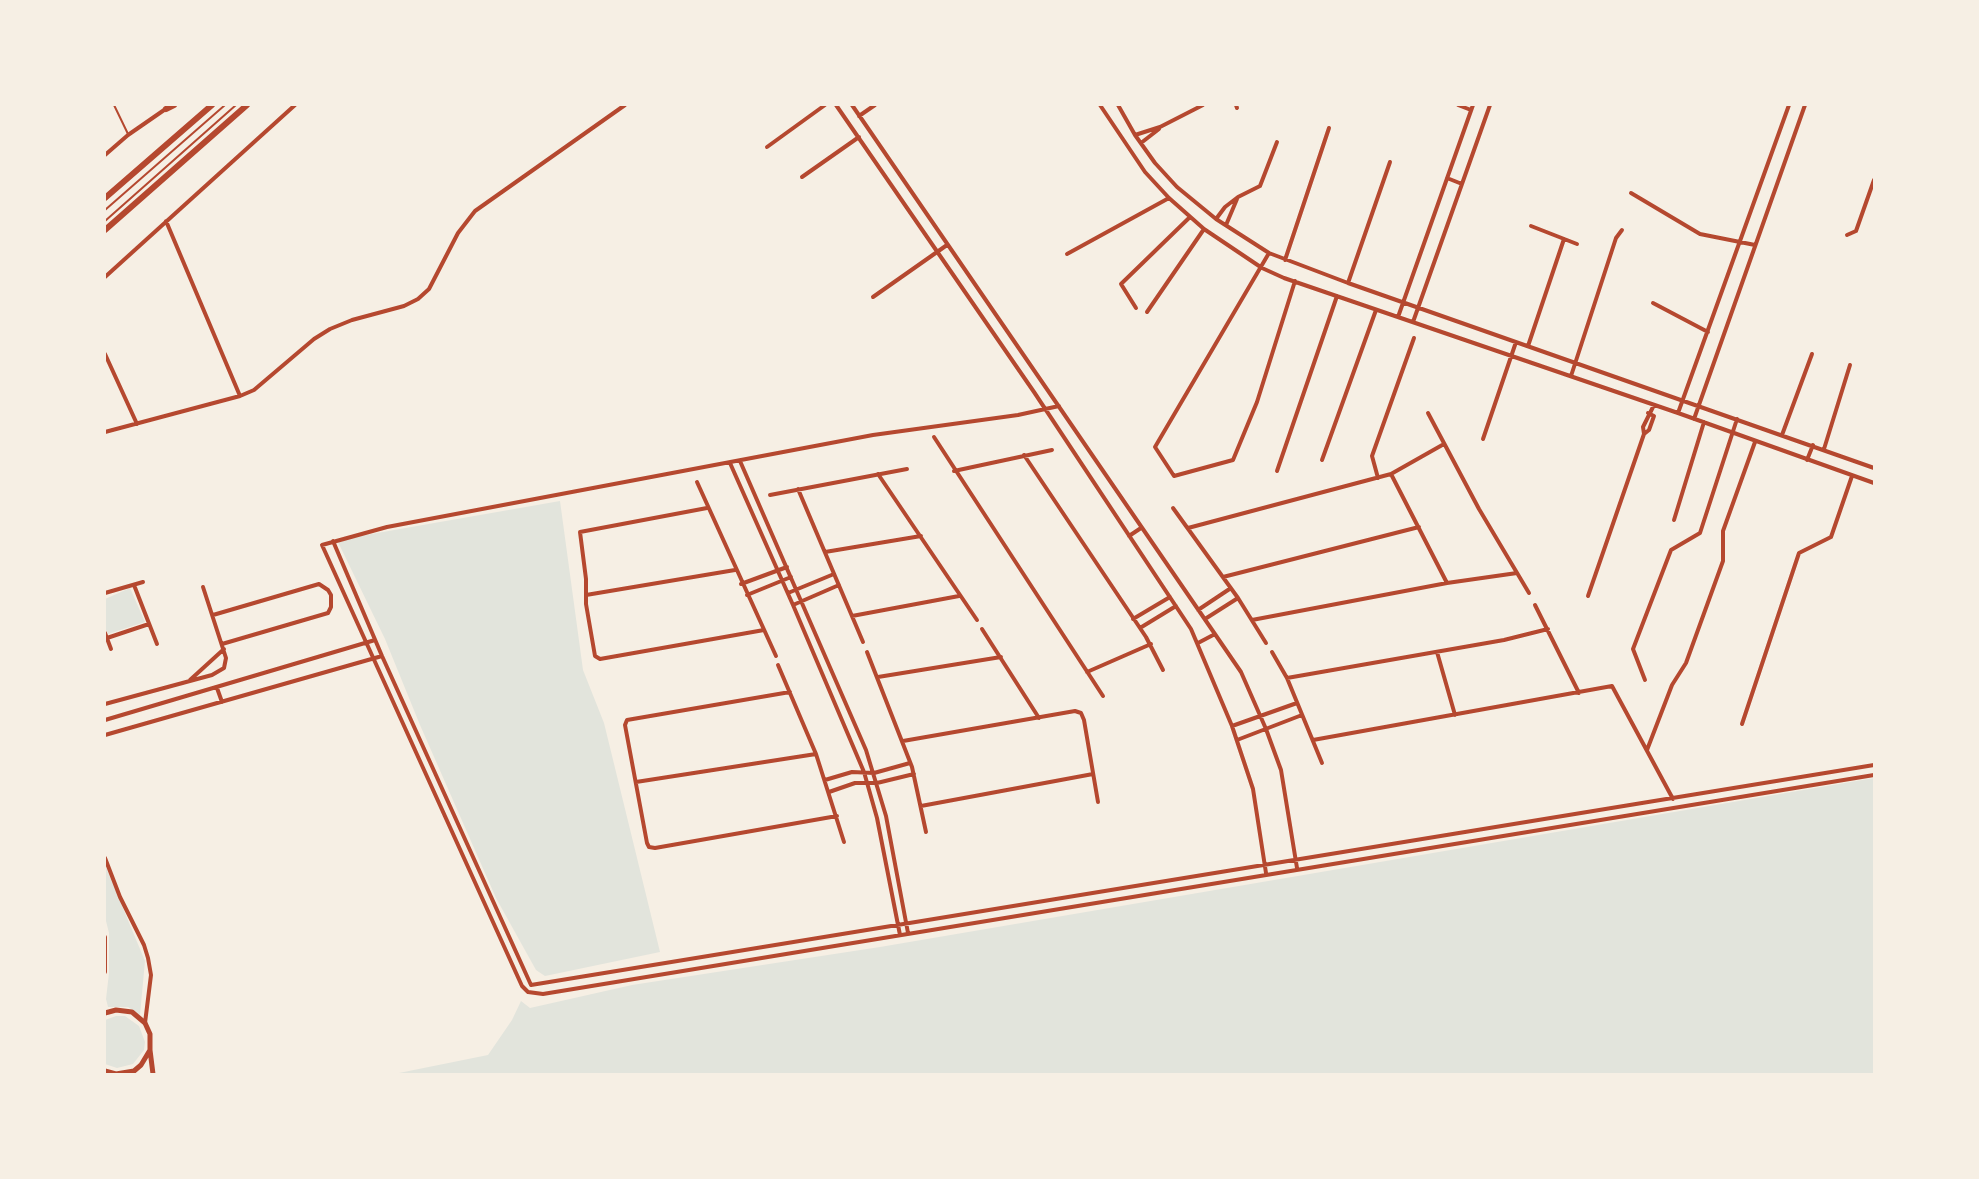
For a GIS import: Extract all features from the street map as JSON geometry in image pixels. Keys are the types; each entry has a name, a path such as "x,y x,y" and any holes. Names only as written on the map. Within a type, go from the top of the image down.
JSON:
{"highway":[{"path":"105,198 212,105"},
{"path":"105,230 246,105"}],"street":[{"path":"105,277 295,105"},
{"path":"105,432 240,396 254,390 314,339 330,329 352,320 404,306 418,299 429,289 458,233 475,211 625,105"},
{"path":"767,147 826,105"},
{"path":"836,105 1046,410 1176,606 1198,643 1232,726 1253,789 1266,873"},
{"path":"852,105 1241,672 1266,729 1286,788 1297,868"},
{"path":"859,116 875,105"},
{"path":"1100,105 1144,172 1168,198 1204,230 1262,268 1295,282 1656,405 1874,483"},
{"path":"1118,105 1135,135 1177,187 1216,219 1270,253 1403,303 1699,405 1874,468"},
{"path":"1141,143 1160,128 1203,105"},
{"path":"1398,317 1472,107 1458,105"},
{"path":"1413,322 1490,105"},
{"path":"1678,413 1789,105"},
{"path":"1694,419 1805,105"},
{"path":"105,155 128,135 170,106"},
{"path":"1135,135 1160,128"},
{"path":"1285,260 1329,128"},
{"path":"802,177 859,137"},
{"path":"1216,219 1224,207 1238,197 1260,186 1277,142"},
{"path":"1348,283 1390,162"},
{"path":"1447,178 1462,184"},
{"path":"1847,235 1856,231 1874,180"},
{"path":"1631,193 1700,234 1755,245"},
{"path":"1226,225 1238,197"},
{"path":"1067,254 1168,198"},
{"path":"1136,308 1121,284 1190,217"},
{"path":"166,221 240,396"},
{"path":"1530,226 1577,244"},
{"path":"1147,312 1204,230"},
{"path":"1571,376 1616,238 1622,230"},
{"path":"1528,346 1564,239"},
{"path":"874,297 947,245"},
{"path":"1270,253 1155,447 1174,476 1233,460 1257,402 1295,282"},
{"path":"1277,471 1338,296"},
{"path":"1653,304 1708,332"},
{"path":"1322,460 1376,310"},
{"path":"1378,478 1372,456 1414,338"},
{"path":"1483,439 1516,342"},
{"path":"105,354 137,424"},
{"path":"1782,435 1812,354"},
{"path":"1824,449 1850,365"},
{"path":"1588,596 1644,434 1643,428 1648,413 1656,405"},
{"path":"1644,434 1650,430 1656,405"},
{"path":"1059,406 1046,410 873,435 396,525 322,544 373,659 436,792 522,986 528,992 543,994 1266,873 1581,825 1874,775"},
{"path":"1428,413 1478,509 1529,593"},
{"path":"1648,413 1654,416"},
{"path":"1645,680 1632,649 1671,550 1700,533 1736,419"},
{"path":"1674,520 1704,422"},
{"path":"934,437 954,471 1103,696"},
{"path":"1647,750 1672,684 1686,663 1719,570 1722,560 1723,531 1755,442"},
{"path":"1188,528 1391,474 1444,444"},
{"path":"1808,460 1813,445"},
{"path":"954,471 1052,450"},
{"path":"1024,455 1151,644 1163,670"},
{"path":"740,461 842,690 874,772 908,933"},
{"path":"730,463 794,605 868,782 900,935"},
{"path":"770,495 907,468"},
{"path":"878,474 977,620"},
{"path":"1391,474 1447,583"},
{"path":"1742,724 1799,553 1831,537 1852,476"},
{"path":"697,482 735,570 776,656"},
{"path":"798,490 863,642"},
{"path":"707,508 580,532 586,595 595,656 600,659 764,630"},
{"path":"1173,508 1238,598 1266,642"},
{"path":"1129,536 1141,528"},
{"path":"1223,577 1419,528"},
{"path":"825,552 921,536"},
{"path":"333,541 382,656 532,986"},
{"path":"742,584 786,567"},
{"path":"586,595 735,570"},
{"path":"1252,620 1447,583 1516,573"},
{"path":"788,593 834,574"},
{"path":"747,595 791,577"},
{"path":"105,593 143,582"},
{"path":"213,615 319,584 328,590 331,595 331,607 328,613 223,646"},
{"path":"134,585 157,644"},
{"path":"794,605 838,585"},
{"path":"105,704 189,682 212,675 224,668 226,658 223,646 203,587"},
{"path":"1198,610 1231,588"},
{"path":"852,616 959,596"},
{"path":"1133,619 1170,597"},
{"path":"1205,619 1238,598"},
{"path":"1536,605 1579,693"},
{"path":"1140,628 1176,606"},
{"path":"107,638 149,624"},
{"path":"982,629 1039,718"},
{"path":"1287,678 1504,640 1548,629"},
{"path":"105,633 111,649"},
{"path":"1198,643 1215,634"},
{"path":"105,720 375,640"},
{"path":"1087,672 1151,644"},
{"path":"189,682 220,655 223,646"},
{"path":"867,652 903,741 914,774 926,832"},
{"path":"1272,652 1287,678 1322,763"},
{"path":"1437,652 1455,715"},
{"path":"105,735 382,656"},
{"path":"878,678 1001,657"},
{"path":"778,666 816,754 830,792 844,842"},
{"path":"1313,740 1612,686 1673,799"},
{"path":"218,688 222,702"},
{"path":"790,692 627,720 625,725 647,843 649,847 655,848 836,816"},
{"path":"1232,726 1297,703"},
{"path":"903,741 1075,711 1081,713 1084,720 1098,802"},
{"path":"1237,740 1302,715"},
{"path":"636,782 816,754"},
{"path":"825,780 852,772 874,772 910,763"},
{"path":"528,992 532,986 898,924 1874,765"},
{"path":"830,792 855,783 877,783 914,774"},
{"path":"921,806 1093,774"},
{"path":"105,858 120,897 144,945 151,975 145,1023"},
{"path":"105,937 105,972"},
{"path":"105,1013 124,1010 139,1017 145,1023 150,1034 153,1074"},
{"path":"105,1071 116,1074 134,1070 141,1065 150,1050"}],"lane":[{"path":"114,105 128,135"},
{"path":"105,210 224,105"},
{"path":"105,221 236,105"}],"shaded area":[{"path":"560,501 583,670 604,723 660,952 545,976 536,970 496,898 420,725 385,639 337,540"},
{"path":"130,588 145,622 108,634 105,628 105,599"},
{"path":"1874,778 1874,1074 394,1074 488,1055 512,1020 521,1001 530,1008 632,985 880,947"},
{"path":"105,865 145,961 140,1015 128,1007 108,1007 106,999 109,973 109,933 105,917"},
{"path":"116,1016 125,1016 139,1026 145,1042 144,1050 133,1064 117,1068 105,1064 105,1020"}]}
